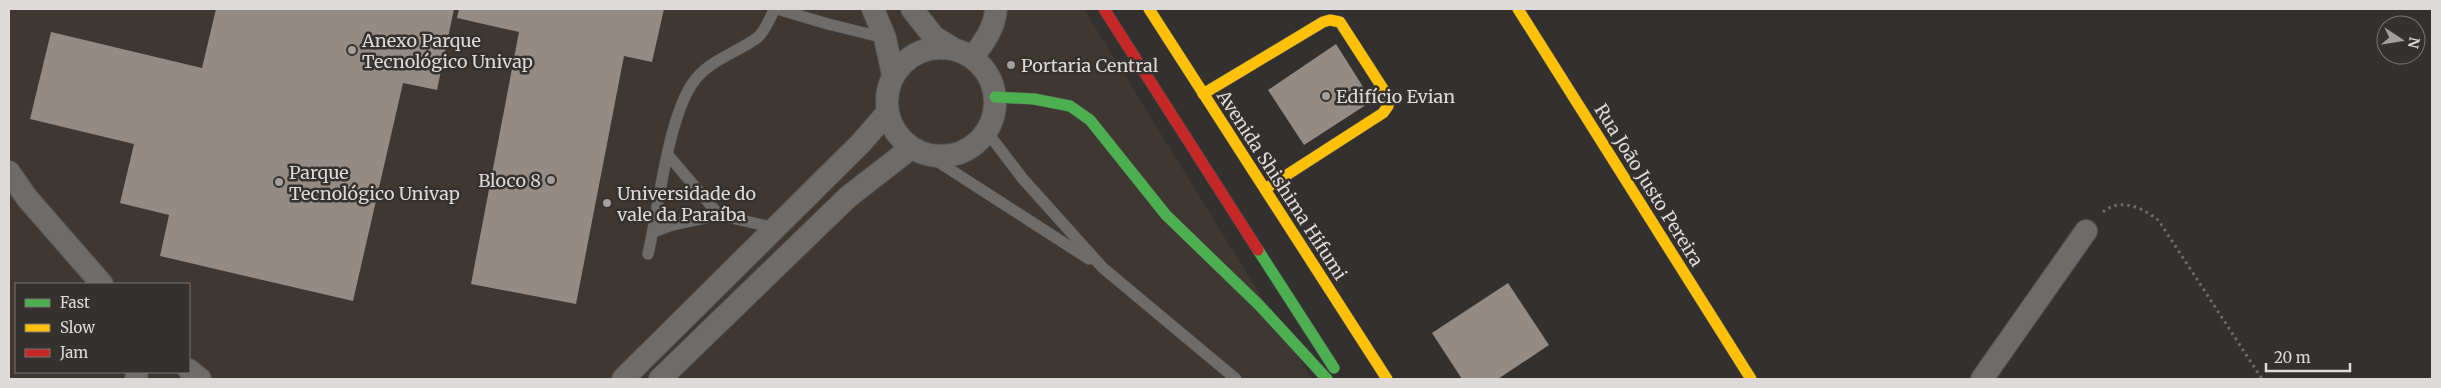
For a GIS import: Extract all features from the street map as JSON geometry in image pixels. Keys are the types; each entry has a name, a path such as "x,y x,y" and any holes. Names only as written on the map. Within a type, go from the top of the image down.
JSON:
{"street":[{"path":"872,9 885,38 893,75"},
{"path":"912,9 934,37 952,48 973,57 988,75 995,97 994,115 987,132 975,145 959,154 941,157 920,152 893,129 887,113 886,96 893,75 904,62 918,52 935,47 952,48"},
{"path":"973,57 987,38 996,17 996,9"},
{"path":"1104,9 1341,379"},
{"name":"Avenida Shishima Hifumi","path":"1149,9 1387,379"},
{"name":"Rua João Justo Pereira","path":"1518,9 1751,379"},
{"path":"1203,94 1323,22 1330,20 1340,22 1389,98 1388,106 1383,113 1265,189"},
{"path":"995,97 1034,99 1070,106 1090,120 1166,215 1207,258 1259,305 1327,379"},
{"path":"623,379 861,143 887,113"},
{"path":"660,379 848,197 920,152"},
{"path":"9,172 18,197 101,283"},
{"path":"1982,379 2086,231"},
{"path":"190,371 200,379"}],"lane":[{"path":"648,254 668,155 682,104 693,84 708,68 759,36 776,9 885,38"},
{"path":"987,132 1023,179 1103,268"},
{"path":"920,152 1103,268 1236,379"},
{"path":"668,155 719,215"},
{"path":"653,232 680,223 719,215 775,228"}],"path":[{"path":"2086,231 2106,209 2118,205 2146,210 2159,220 2262,379"}],"shaded area":[{"name":"Universidade do vale da Paraíba","path":"9,9 1084,9 1312,379 9,379"}],"building":[{"path":"216,9 454,9 437,90 403,83 353,301 160,256 169,215 120,203 134,144 30,119 51,32 202,68"},
{"name":"Bloco 8","path":"459,9 664,9 652,62 624,56 576,304 471,284 519,32 457,18"},
{"name":"Edifício Evian","path":"1336,44 1372,101 1304,145 1268,90"},
{"path":"1508,283 1549,345 1498,379 1462,379 1432,333"}],"traffic: fast":[{"path":"995,97 1034,99 1070,106 1090,120 1166,215 1259,305 1327,379"},
{"path":"1258,250 1334,368"}],"traffic: slow":[{"path":"1149,9 1387,379"},
{"path":"1518,9 1751,379"},
{"path":"1203,94 1323,22 1330,20 1340,22 1389,98 1388,106 1383,113 1265,189"}],"traffic: jam":[{"path":"1104,9 1258,250"}],"place":[{"name":"Anexo Parque Tecnológico Univap","path":"352,50"},
{"name":"Portaria Central","path":"1011,65"},
{"name":"Edifício Evian","path":"1326,96"},
{"name":"Bloco 8","path":"551,180"},
{"name":"Parque Tecnológico Univap","path":"279,182"},
{"name":"Universidade do vale da Paraíba","path":"607,203"}]}
